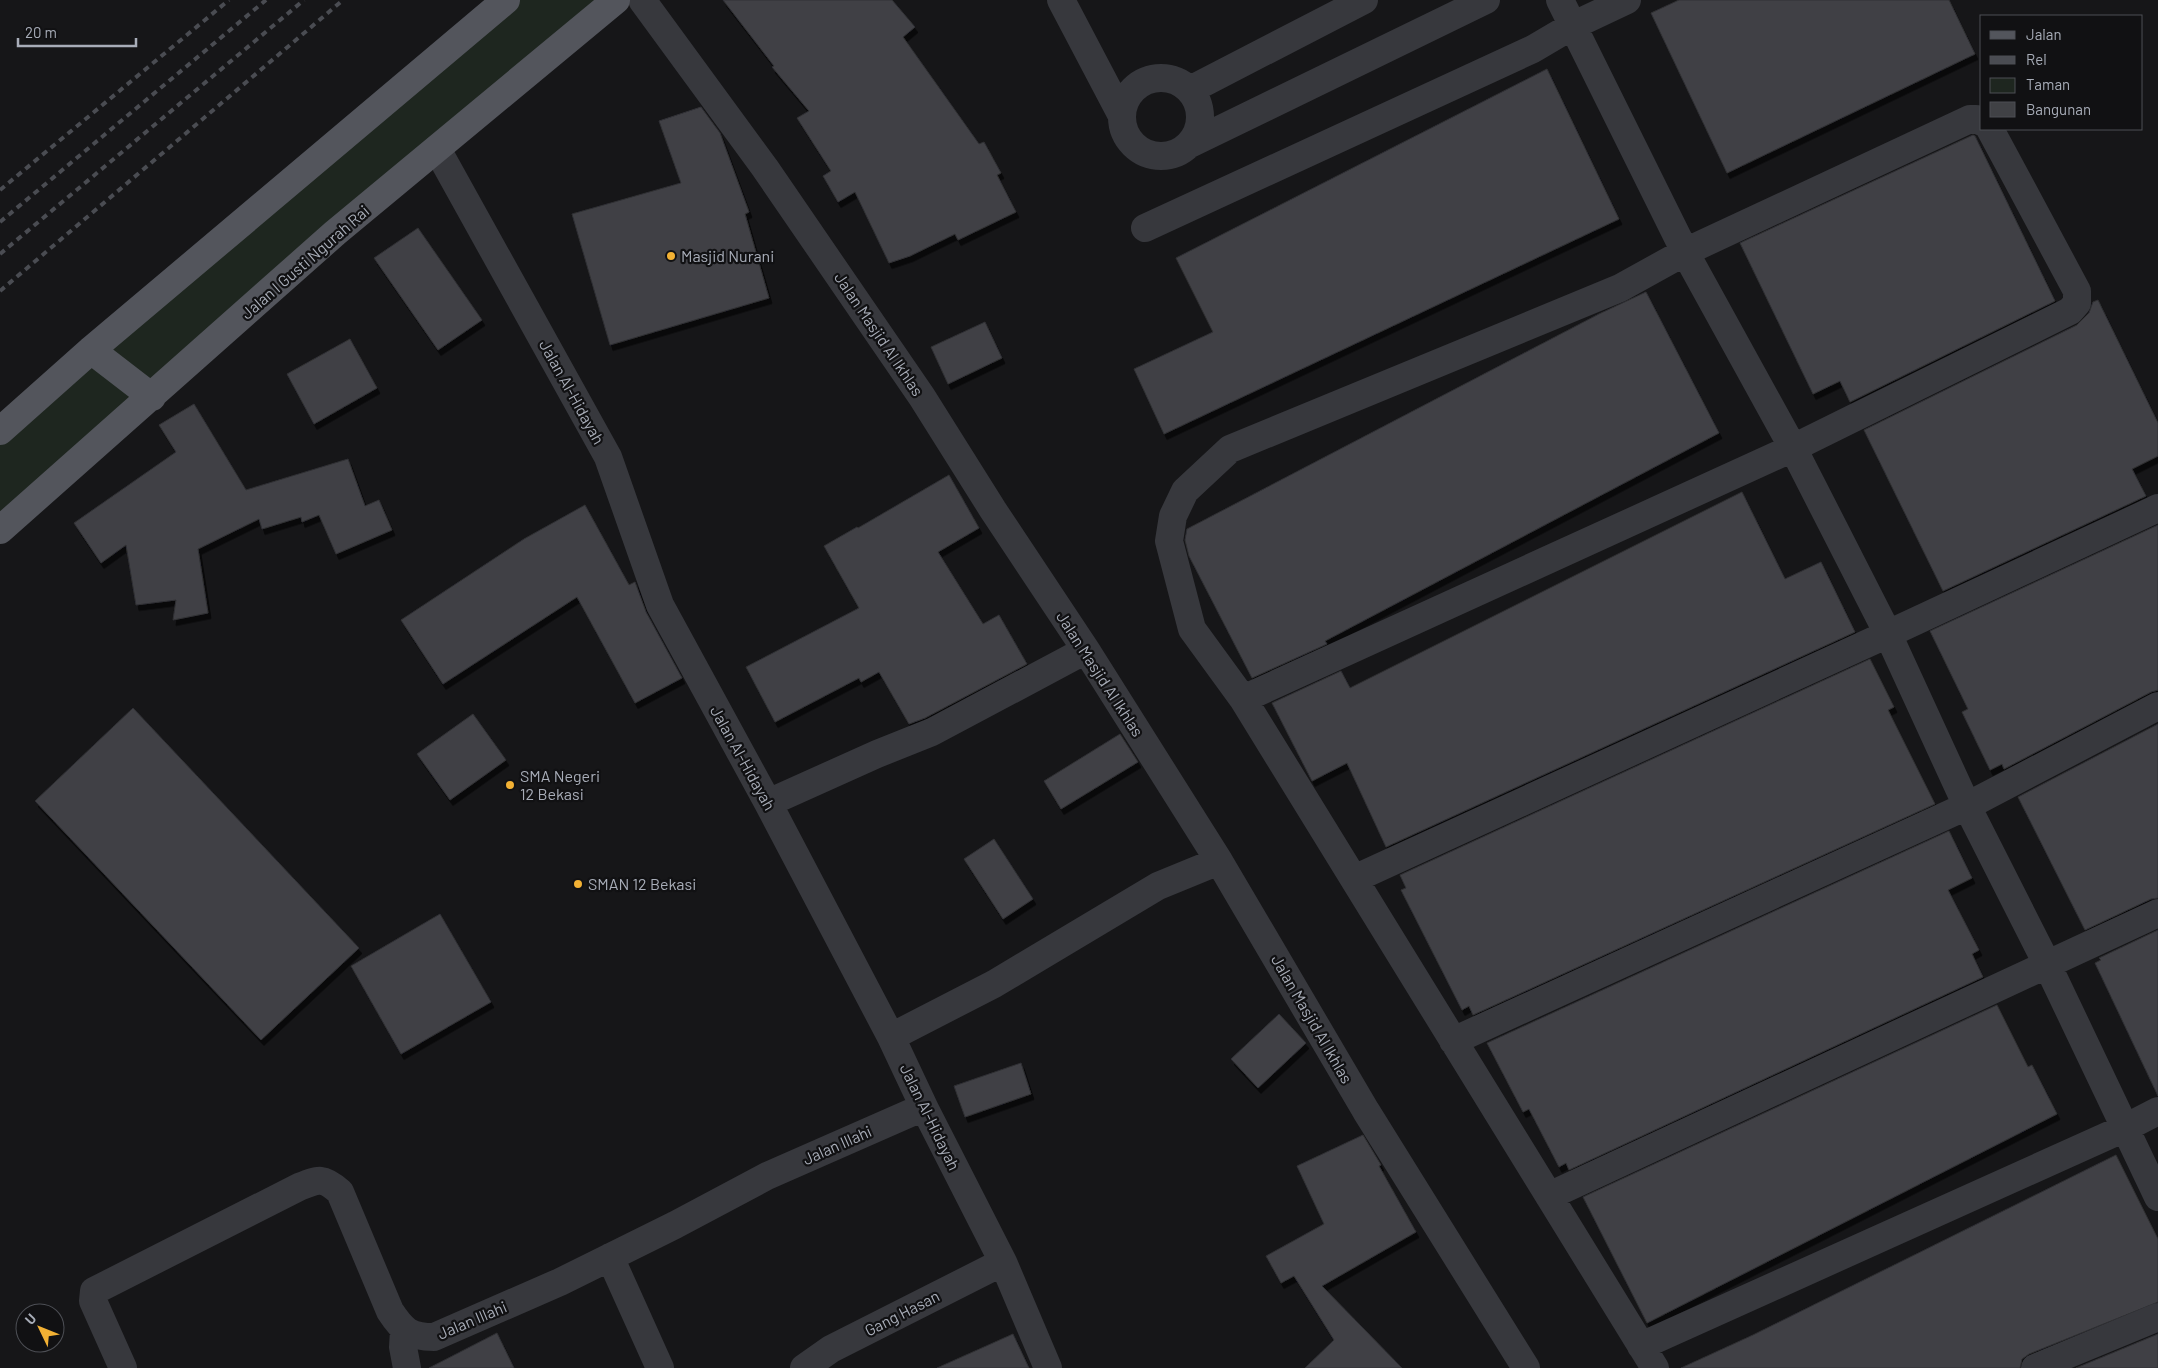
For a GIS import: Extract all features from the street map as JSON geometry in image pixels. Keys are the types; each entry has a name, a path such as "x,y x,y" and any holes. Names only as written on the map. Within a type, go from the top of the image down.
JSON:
{"main road":[{"path":"0,431 91,350 506,0"},
{"name":"Jalan I Gusti Ngurah Rai","path":"0,530 336,233 616,0"},
{"path":"91,350 152,397"}],"street":[{"name":"Jalan Masjid Al Ikhlas","path":"642,0 765,168 911,381 993,510 1086,650 1219,861 1366,1111 1526,1368"},
{"path":"1061,0 1122,116"},
{"path":"1190,90 1364,0"},
{"path":"1188,145 1196,133 1200,118 1197,103 1190,90 1178,82 1163,78 1147,80 1134,88 1125,101 1122,116 1124,131 1132,144 1145,152 1160,156 1175,153 1486,0"},
{"path":"1560,0 1685,252 1793,448 1888,634 1967,806 2047,964 2158,1196"},
{"path":"1145,228 1533,49 1572,26 1627,0"},
{"path":"1980,121 1976,118 1970,119 1685,252 1620,288 1230,449 1185,491 1173,516 1169,541 1192,629 1243,698 1648,1357 2158,1111"},
{"path":"1243,698 1793,448 2070,311 2077,303 2077,291 1991,130"},
{"name":"Jalan Al-Hidayah","path":"437,150 608,457 660,605 768,802 891,1037 924,1107 1003,1262 1048,1368"},
{"path":"1354,879 2158,508"},
{"path":"768,802 932,732 1086,650"},
{"path":"1453,1041 1967,806 2158,706"},
{"path":"891,1037 994,984 1158,886 1219,861"},
{"path":"1548,1196 2158,913"},
{"name":"Jalan Illahi","path":"404,1330 422,1337 434,1337 560,1282 675,1225 766,1176 924,1107"},
{"path":"122,1368 93,1300 93,1293 96,1289 299,1187 318,1180 329,1182 340,1192 390,1311 404,1330 403,1346 407,1368"},
{"path":"610,1257 660,1368"},
{"name":"Gang Hasan","path":"804,1368 831,1349 1003,1262"},
{"path":"2036,1368 2158,1317"}],"green space":[{"path":"506,0 616,0 0,530 0,431"}],"building":[{"path":"723,0 892,0 915,27 903,37 979,144 984,142 1001,173 997,175 1016,212 958,240 955,234 910,256 889,263 855,192 838,202 823,176 831,171 797,118 809,111 772,67 774,66"},
{"path":"1679,0 1949,0 1975,54 1727,173 1651,13"},
{"path":"1547,69 1619,219 1164,434 1134,369 1213,332 1176,258"},
{"name":"Masjid Nurani","path":"701,107 720,133 749,212 745,214 769,298 610,345 572,214 681,183 659,121"},
{"path":"1973,135 2055,301 1850,402 1840,381 1813,394 1740,243"},
{"path":"418,228 482,320 438,350 374,258"},
{"path":"1646,292 1719,433 1325,641 1327,644 1252,678 1189,556 1185,540 1187,529 1599,314"},
{"path":"2098,300 2158,423 2158,456 2132,469 2146,496 1943,591 1864,430 2077,325 2089,313 2093,302"},
{"path":"985,322 1002,358 948,384 931,347"},
{"path":"350,339 377,388 314,424 287,374"},
{"path":"194,404 246,490 348,459 365,506 379,500 392,530 336,554 319,515 302,522 301,517 262,529 259,519 198,549 208,613 173,620 176,600 136,605 126,545 101,563 74,523 176,452 159,425"},
{"path":"949,475 979,528 938,552 983,624 999,615 1027,664 925,718 909,724 879,672 861,682 859,678 775,722 746,667 859,608 824,546"},
{"path":"1742,492 1785,579 1821,562 1855,632 1386,847 1347,763 1312,781 1272,703 1341,671 1350,688"},
{"path":"585,505 629,585 635,582 646,612 682,678 635,703 577,597 443,684 401,620 524,539"},
{"path":"2158,525 2158,690 2004,769 2002,764 1990,770 1962,712 1968,709 1930,631"},
{"path":"1870,659 1894,707 1888,710 1935,804 1473,1015 1469,1006 1462,1010 1401,890 1406,888 1400,875"},
{"path":"133,708 359,948 261,1040 35,801"},
{"path":"473,714 506,760 450,800 417,754"},
{"path":"2158,724 2158,898 2151,899 2085,930 2018,797"},
{"path":"1120,734 1138,762 1061,809 1044,781"},
{"path":"1949,831 1972,878 1948,890 1979,950 1972,954 1983,977 1569,1170 1566,1163 1559,1167 1529,1109 1523,1112 1487,1043"},
{"path":"994,839 1033,899 1003,919 964,859"},
{"path":"440,914 491,1002 401,1054 351,966"},
{"path":"2158,930 2158,1096 2095,963 2101,960 2099,958"},
{"path":"1997,1005 2028,1067 2032,1065 2057,1114 1647,1323 1583,1197"},
{"path":"1279,1014 1306,1043 1258,1088 1231,1059"},
{"path":"1021,1063 1031,1094 965,1117 954,1086"},
{"path":"1363,1135 1416,1232 1322,1286 1402,1368 1305,1368 1334,1340 1294,1276 1281,1283 1266,1256 1324,1224 1297,1166"},
{"path":"2116,1155 2158,1239 2158,1302 2029,1354 2022,1359 2020,1368 1681,1368 1753,1335"},
{"path":"497,1333 514,1368 429,1368"},
{"path":"1013,1334 1029,1368 937,1368"},
{"path":"2158,1334 2158,1368 2076,1368"}],"railway":[{"path":"0,190 229,0"},
{"path":"0,222 266,0"},
{"path":"0,254 304,0"},
{"path":"0,291 343,0"}],"place":[{"name":"Masjid Nurani","path":"671,256"},
{"name":"SMA Negeri 12 Bekasi","path":"510,785"},
{"name":"SMAN 12 Bekasi","path":"578,884"}]}
